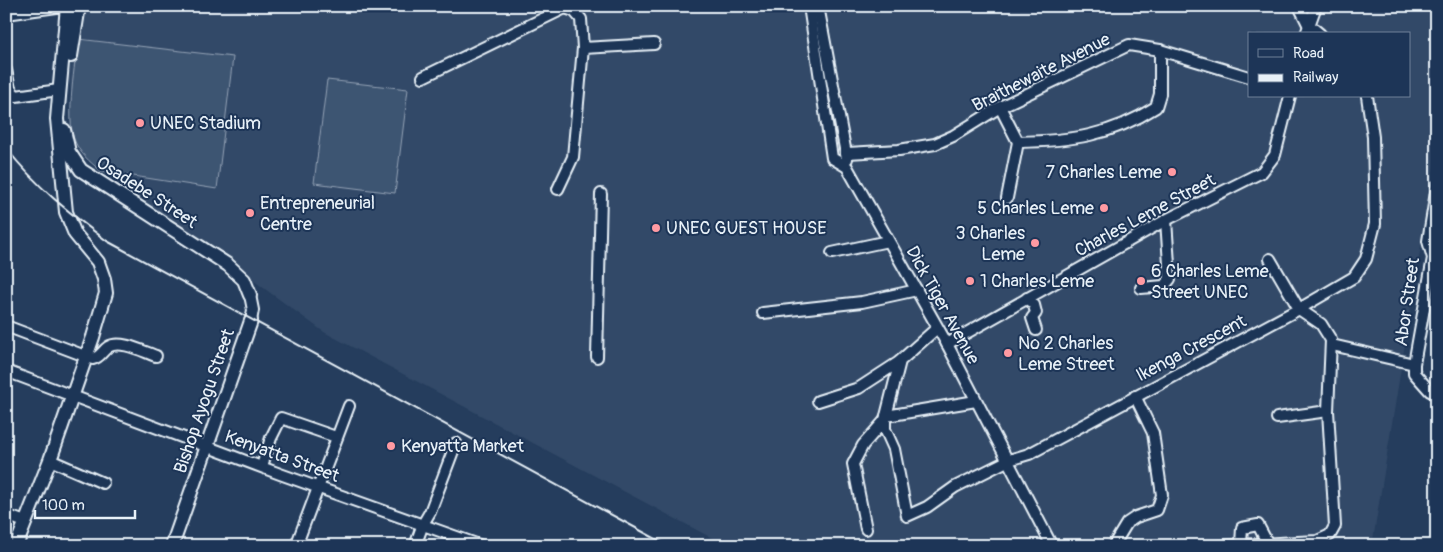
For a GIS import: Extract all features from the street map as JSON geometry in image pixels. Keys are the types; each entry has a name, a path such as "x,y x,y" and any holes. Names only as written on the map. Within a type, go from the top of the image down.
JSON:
{"main road":[{"name":"Osadebe Street","path":"65,6 57,119 65,158 97,182 228,265 244,280 250,296"},
{"name":"Osadebe Street","path":"16,546 50,460 104,300 105,285 98,262 71,226 66,212 64,110 79,6"},
{"name":"Bishop Ayogu Street","path":"172,546 251,321"}],"street":[{"name":"Osadebe Street","path":"6,14 65,6"},
{"path":"809,6 832,158 848,168"},
{"path":"818,6 848,153 848,168"},
{"path":"1299,6 1307,29"},
{"path":"1307,29 1316,6"},
{"path":"423,77 566,8 574,11 581,19 583,48 573,157 558,189"},
{"path":"583,48 654,44"},
{"name":"Braithewaite Avenue","path":"848,153 899,150 935,144 954,136 1000,107 1129,45 1160,50 1248,77"},
{"path":"1018,142 1054,142 1096,135 1128,124 1156,107 1160,94 1160,50"},
{"path":"6,70 10,89 16,96 59,90"},
{"name":"Charles Leme Street","path":"947,344 1166,220 1262,172 1275,154 1289,98"},
{"name":"Ikenga Crescent","path":"885,418 886,429 894,449 907,516 927,507 955,487 1009,460 1029,454 1299,309 1354,276 1363,265 1371,244 1375,224 1373,135 1367,98"},
{"path":"1000,107 1018,142 1007,198"},
{"path":"1012,129 1036,142"},
{"name":"Dick Tiger Avenue","path":"848,168 947,344 1009,460 1052,546"},
{"name":"Abor Street","path":"1414,364 1433,258 1428,241 1437,186"},
{"path":"597,357 601,194"},
{"path":"1141,288 1164,286 1170,279 1166,220"},
{"path":"832,253 888,241"},
{"path":"1221,546 1318,541 1325,539 1334,531 1336,520 1328,411 1332,345 1324,328 1299,309 1270,259"},
{"path":"763,313 862,302 917,290"},
{"name":"Bishop Ayogu Street","path":"250,296 253,310 251,321"},
{"path":"1027,298 1034,305 1036,313 1032,318 1036,330"},
{"path":"6,326 93,359 100,357 113,344 156,356"},
{"path":"818,401 859,388 900,361 937,328"},
{"path":"1332,345 1414,364 1414,373 1430,391 1437,394"},
{"path":"866,529 853,464 863,445 885,418 900,361"},
{"name":"Kenyatta Street","path":"6,371 482,546"},
{"path":"1113,546 1127,523 1136,517 1156,510 1162,495 1153,433 1135,396"},
{"path":"885,418 976,401"},
{"path":"296,546 349,406"},
{"path":"1277,418 1328,411"},
{"path":"262,466 271,438 281,418 336,437"},
{"path":"415,546 456,443"},
{"path":"50,460 103,483"},
{"path":"6,515 24,522"},
{"path":"1241,544 1242,528 1258,525 1268,544"}],"shaded area":[{"path":"85,6 1437,6 1437,147 1372,546 727,546 324,332 87,159 68,78"},
{"path":"78,39 233,57 217,189 101,171 85,157 74,139 71,118"},
{"path":"327,80 408,89 395,193 314,183"}],"railway":[{"path":"6,148 29,175 79,220 107,241 669,546"}],"place":[{"name":"UNEC Stadium","path":"140,123"},
{"name":"7 Charles Leme","path":"1172,172"},
{"name":"5 Charles Leme","path":"1104,208"},
{"name":"Entrepreneurial Centre","path":"250,213"},
{"name":"UNEC GUEST HOUSE","path":"656,228"},
{"name":"3 Charles Leme","path":"1035,243"},
{"name":"1 Charles Leme","path":"970,281"},
{"name":"6 Charles Leme Street UNEC","path":"1141,281"},
{"name":"No 2 Charles Leme Street","path":"1008,353"},
{"name":"Kenyatta Market","path":"391,446"}]}
